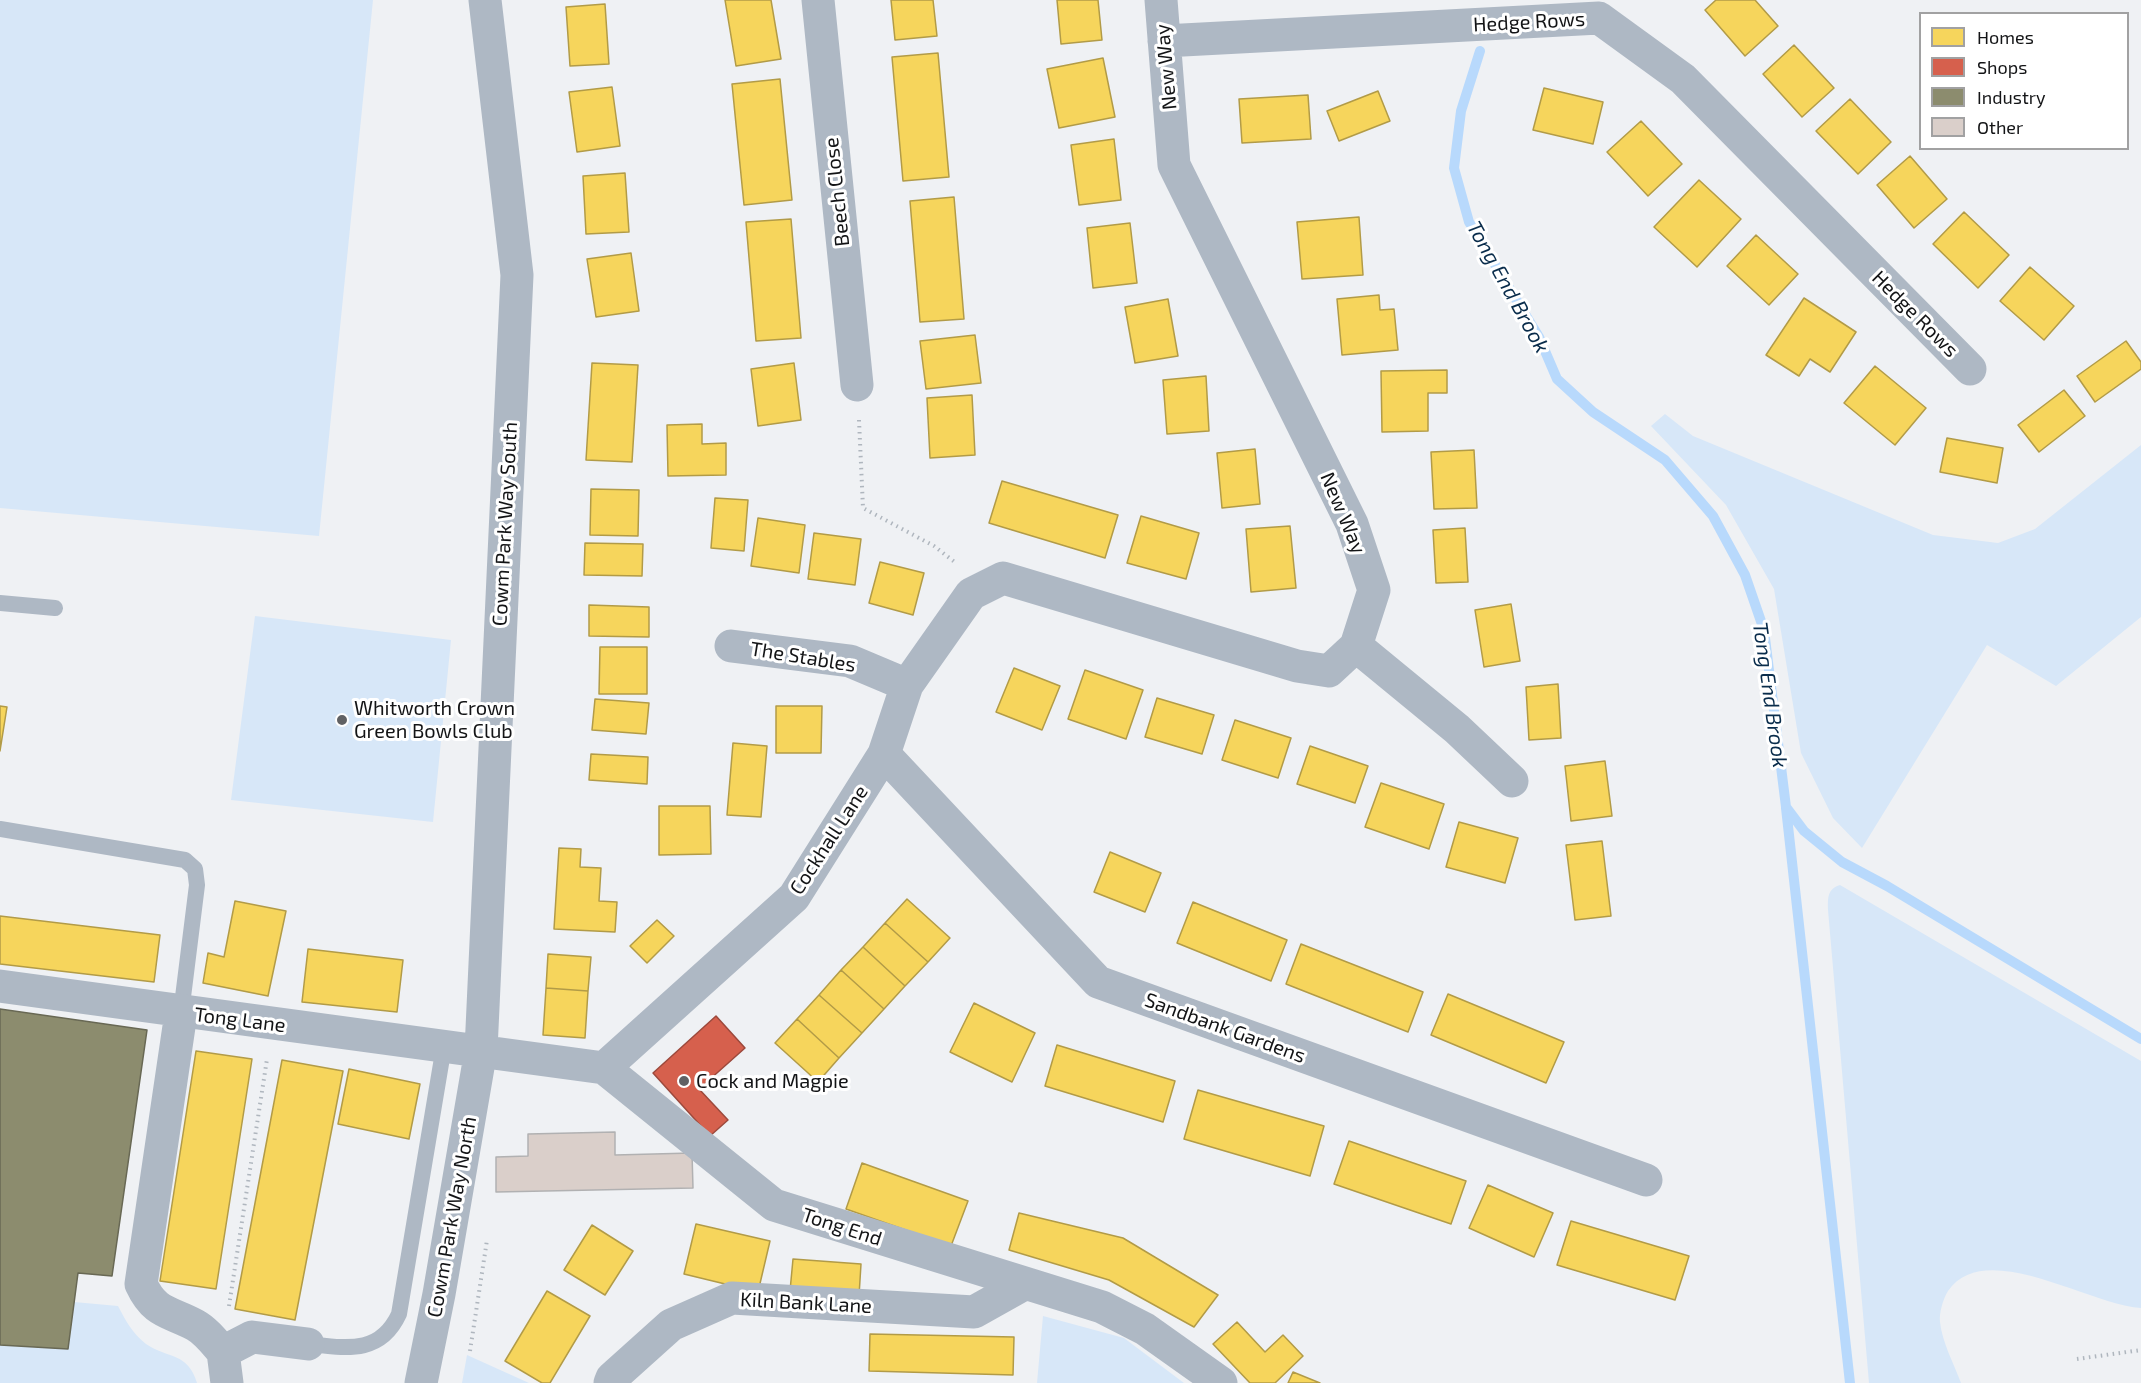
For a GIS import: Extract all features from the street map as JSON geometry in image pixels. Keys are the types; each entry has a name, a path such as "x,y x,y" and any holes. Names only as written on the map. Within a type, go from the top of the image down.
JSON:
{"street":[{"name":"Cowm Park Way South","path":"481,1050 517,275 485,0"},
{"name":"Beech Close","path":"818,0 857,385"},
{"name":"New Way","path":"980,590 1003,578 1297,666 1329,671 1356,646 1374,590 1352,524 1174,165 1161,0"},
{"name":"Hedge Rows","path":"1164,41 1599,18 1683,79 1970,369"},
{"name":"Cockhall Lane","path":"604,1068 794,897 884,753 907,686 980,590"},
{"name":"The Stables","path":"731,646 850,661 907,686"},
{"path":"1356,646 1457,729 1512,781"},
{"name":"Sandbank Gardens","path":"884,753 1098,982 1646,1180"},
{"name":"Tong Lane","path":"0,987 481,1050"},
{"path":"181,1012 141,1284 147,1297 161,1311 197,1326 225,1367 252,1337 308,1344"},
{"path":"481,1050 604,1068"},
{"name":"Cowm Park Way North","path":"421,1383 440,1294 481,1050"},
{"name":"Tong End","path":"604,1068 774,1205 1102,1307 1145,1329 1221,1383"},
{"name":"Kiln Bank Lane","path":"610,1383 612,1378 671,1325 732,1298 974,1312 1024,1284"}],"lane":[{"path":"0,603 56,608"},
{"path":"0,829 148,852 185,860 195,869 197,885 181,1012"},
{"path":"308,1344 343,1348 374,1343 393,1328 399,1314 444,1046"}],"path":[{"path":"857,385 863,508 934,546 980,590"},
{"path":"225,1367 272,1024"},
{"path":"2077,1359 2141,1350"}],"shaded area":[{"path":"0,0 373,0 319,536 0,508"},
{"path":"1665,414 1693,436 1933,535 1998,543 2035,529 2141,445 2141,617 2056,686 1987,645 1862,848 1833,818 1801,753 1774,589 1726,505 1651,426"},
{"name":"Whitworth Crown Green Bowls Club","path":"255,616 451,640 433,822 231,800"},
{"path":"1840,885 2141,1061 2141,1308 2119,1304 2039,1278 2012,1272 1986,1270 1965,1276 1948,1291 1942,1306 1941,1330 1961,1383 1869,1383 1828,910 1830,892"},
{"path":"74,1302 118,1306 141,1340 154,1349 183,1361 193,1373 197,1383 0,1383 0,1345 68,1349"},
{"path":"1043,1316 1124,1338 1184,1383 1037,1383"},
{"path":"467,1355 529,1383 462,1383"}],"building: Homes":[{"path":"725,0 771,0 781,59 736,66"},
{"path":"891,0 933,0 937,36 895,40"},
{"path":"1057,0 1098,0 1102,40 1061,44"},
{"path":"1716,0 1755,0 1778,26 1745,56 1705,10"},
{"path":"605,4 609,64 570,66 566,7"},
{"path":"1794,45 1834,88 1802,117 1763,74"},
{"path":"938,53 949,177 903,181 892,57"},
{"path":"1103,58 1115,117 1059,128 1047,69"},
{"path":"780,79 792,200 744,205 732,84"},
{"path":"612,87 620,146 577,152 569,92"},
{"path":"1544,88 1603,102 1593,144 1533,130"},
{"path":"1378,91 1390,121 1339,141 1327,111"},
{"path":"1308,95 1311,139 1242,143 1239,99"},
{"path":"1850,99 1891,142 1858,174 1816,131"},
{"path":"1641,121 1682,164 1648,196 1607,152"},
{"path":"1114,139 1121,200 1079,205 1071,145"},
{"path":"1910,156 1947,199 1914,228 1877,185"},
{"path":"625,173 629,232 586,234 583,176"},
{"path":"1699,180 1741,219 1697,267 1654,227"},
{"path":"954,197 964,319 920,322 910,201"},
{"path":"1964,212 2009,255 1978,288 1933,244"},
{"path":"1359,217 1363,275 1302,279 1297,222"},
{"path":"791,219 801,338 756,341 746,222"},
{"path":"1130,223 1137,283 1093,288 1087,228"},
{"path":"1756,235 1798,274 1769,305 1727,266"},
{"path":"631,253 639,311 596,317 587,259"},
{"path":"2030,267 2074,306 2044,340 2000,301"},
{"path":"1379,295 1380,310 1394,309 1398,350 1342,355 1337,299"},
{"path":"1804,298 1856,332 1830,372 1810,359 1799,376 1766,355"},
{"path":"1168,299 1178,356 1135,363 1125,307"},
{"path":"975,335 981,383 926,389 920,341"},
{"path":"2126,341 2141,362 2141,369 2095,402 2077,376"},
{"path":"592,363 638,365 632,462 586,460"},
{"path":"794,363 801,420 758,426 751,369"},
{"path":"1875,366 1926,408 1895,445 1844,403"},
{"path":"1447,370 1447,393 1428,393 1428,431 1382,432 1381,371"},
{"path":"1206,376 1209,431 1167,434 1163,380"},
{"path":"2064,390 2085,416 2039,452 2018,425"},
{"path":"972,395 975,455 930,458 927,398"},
{"path":"702,424 702,444 726,443 726,475 668,476 667,425"},
{"path":"1947,438 2003,448 1997,483 1940,472"},
{"path":"1255,449 1260,504 1222,508 1217,453"},
{"path":"1474,450 1477,508 1434,509 1431,452"},
{"path":"1002,481 1118,515 1105,558 989,523"},
{"path":"591,489 639,490 638,536 590,535"},
{"path":"715,498 748,500 744,551 711,548"},
{"path":"1141,516 1199,533 1186,579 1127,563"},
{"path":"758,518 805,525 799,573 751,566"},
{"path":"1290,526 1296,588 1251,592 1246,529"},
{"path":"1465,528 1468,582 1436,583 1433,530"},
{"path":"814,533 861,539 855,585 808,579"},
{"path":"585,543 643,544 642,576 584,575"},
{"path":"880,562 924,573 913,615 869,603"},
{"path":"1511,604 1520,661 1484,667 1475,610"},
{"path":"589,605 649,607 649,637 589,636"},
{"path":"600,647 647,647 647,694 599,694"},
{"path":"1014,668 1060,686 1042,730 996,712"},
{"path":"1085,670 1143,690 1126,739 1068,719"},
{"path":"1558,684 1561,738 1529,740 1526,687"},
{"path":"1157,698 1214,715 1202,754 1145,737"},
{"path":"595,699 649,703 646,734 592,730"},
{"path":"0,706 7,707 0,751"},
{"path":"776,706 822,706 821,753 776,753"},
{"path":"1235,720 1291,738 1278,778 1222,760"},
{"path":"733,743 767,746 761,817 727,815"},
{"path":"1310,746 1368,766 1355,803 1297,784"},
{"path":"591,754 648,757 647,784 589,780"},
{"path":"1605,761 1612,816 1571,821 1565,766"},
{"path":"1381,783 1444,804 1429,849 1365,827"},
{"path":"659,806 710,806 711,854 659,855"},
{"path":"1459,822 1518,838 1505,883 1446,867"},
{"path":"1602,841 1611,916 1575,920 1566,845"},
{"path":"559,848 581,849 580,867 601,868 599,901 617,902 615,932 554,929"},
{"path":"1110,852 1161,873 1145,912 1094,892"},
{"path":"907,899 950,938 928,962 885,923"},
{"path":"235,901 286,911 268,996 203,983 208,953 224,957"},
{"path":"1193,902 1287,940 1271,981 1177,943"},
{"path":"0,916 160,935 154,982 0,964"},
{"path":"657,920 674,936 647,963 630,946"},
{"path":"885,923 928,962 905,986 863,947"},
{"path":"1301,944 1423,992 1408,1032 1286,984"},
{"path":"863,947 905,986 884,1009 841,970"},
{"path":"308,949 403,960 397,1012 302,1002"},
{"path":"548,954 591,957 588,991 546,988"},
{"path":"841,970 884,1009 862,1033 819,995"},
{"path":"546,988 588,991 585,1038 543,1035"},
{"path":"1448,994 1564,1042 1546,1083 1431,1035"},
{"path":"819,995 862,1033 839,1058 797,1019"},
{"path":"974,1003 1035,1033 1012,1082 950,1052"},
{"path":"797,1019 839,1058 818,1082 775,1043"},
{"path":"1057,1045 1175,1081 1163,1122 1045,1086"},
{"path":"196,1051 252,1059 216,1289 160,1281"},
{"path":"282,1060 343,1071 295,1320 235,1309"},
{"path":"349,1069 420,1084 409,1139 338,1124"},
{"path":"1198,1090 1324,1126 1310,1176 1184,1139"},
{"path":"1349,1141 1466,1181 1451,1224 1334,1184"},
{"path":"862,1163 968,1201 951,1246 846,1209"},
{"path":"1488,1185 1553,1213 1534,1257 1469,1228"},
{"path":"1019,1213 1123,1238 1218,1295 1194,1327 1109,1280 1009,1250"},
{"path":"1571,1221 1689,1256 1675,1300 1557,1265"},
{"path":"696,1224 770,1241 758,1292 684,1274"},
{"path":"592,1225 633,1251 605,1295 564,1270"},
{"path":"793,1259 861,1264 859,1296 790,1291"},
{"path":"547,1291 590,1316 550,1383 542,1383 505,1361"},
{"path":"1237,1322 1265,1352 1283,1335 1303,1356 1275,1383 1250,1383 1213,1344"},
{"path":"870,1334 1014,1337 1013,1375 869,1371"},
{"path":"1293,1372 1320,1383 1288,1383"}],"building: Shops":[{"name":"Cock and Magpie","path":"716,1016 745,1048 699,1089 728,1120 710,1136 653,1073"}],"building: Industry":[{"path":"0,1009 147,1030 112,1276 78,1273 68,1349 0,1345"}],"building: Other":[{"path":"615,1132 615,1155 692,1153 693,1188 496,1192 496,1157 528,1156 528,1134"}],"waterway":[{"name":"Tong End Brook","path":"1480,51 1461,111 1454,168 1469,222 1539,337 1557,379 1593,412 1665,460 1713,516 1745,575 1764,630 1786,807 1804,831 1842,862 1887,886 2141,1039"},
{"path":"1786,808 1850,1383"}],"place":[{"name":"Whitworth Crown Green Bowls Club","path":"342,720"},
{"name":"Cock and Magpie","path":"684,1081"}]}
